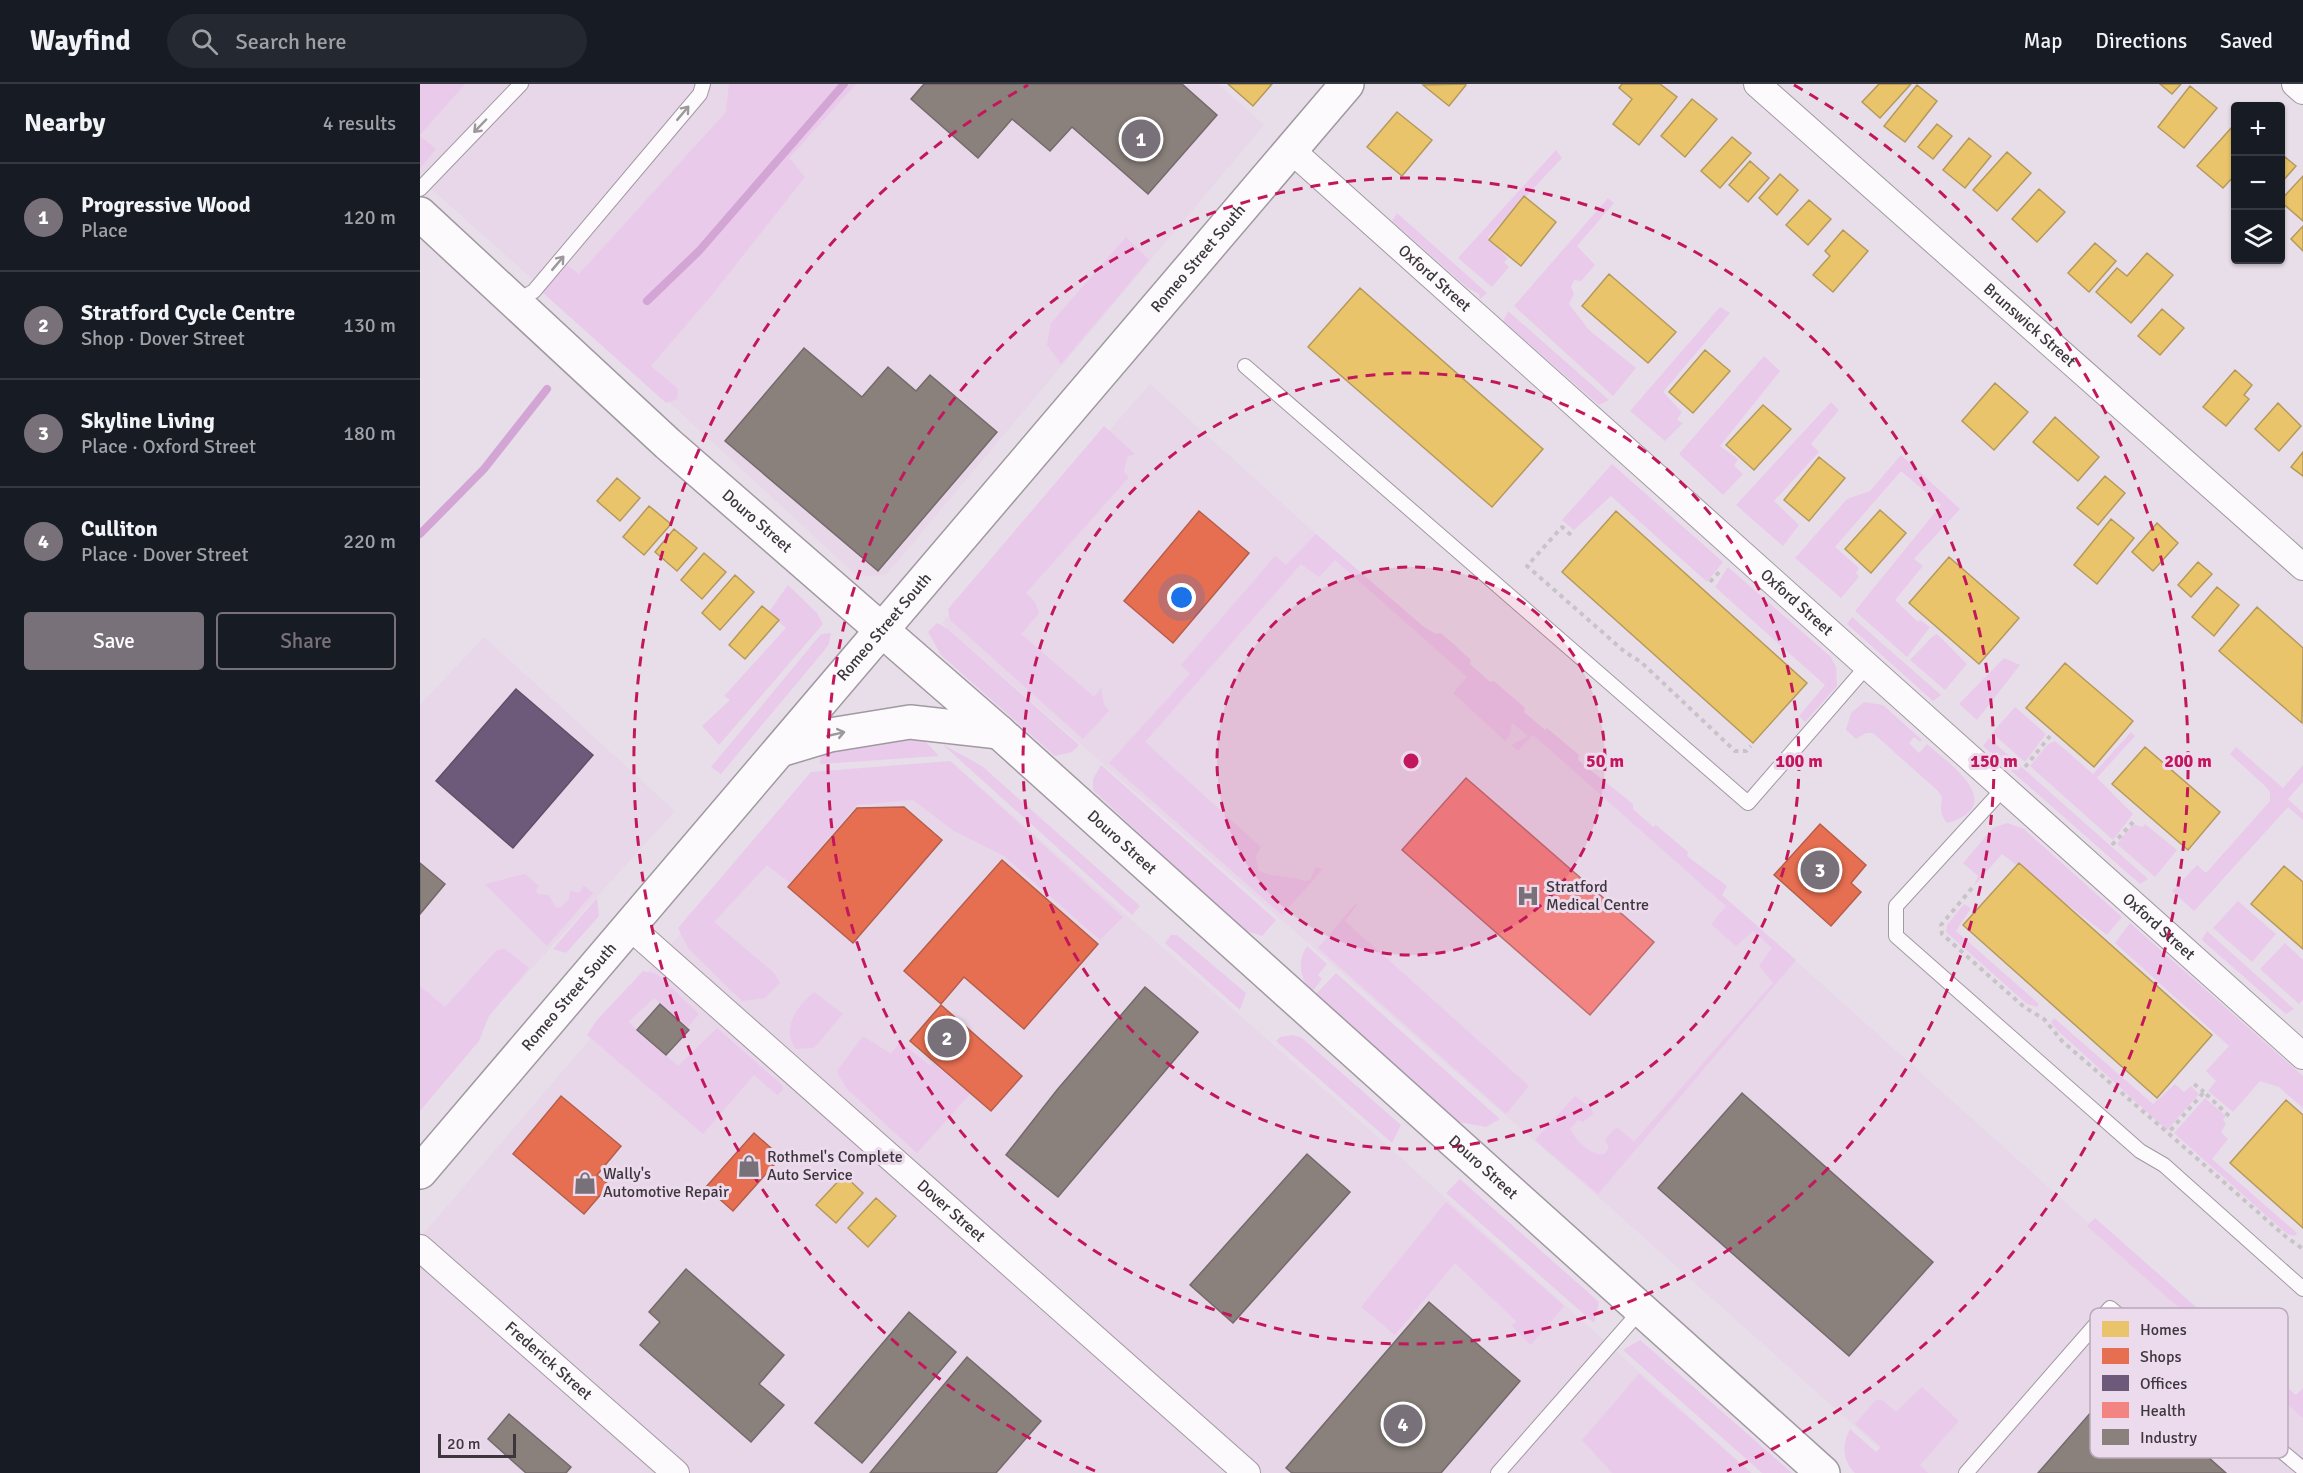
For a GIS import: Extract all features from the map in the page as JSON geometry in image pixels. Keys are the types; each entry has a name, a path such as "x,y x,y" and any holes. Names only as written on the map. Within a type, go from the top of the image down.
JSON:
{"street":[{"name":"Romeo Street South","path":"420,1172 1347,84"},
{"name":"Brunswick Street","path":"1756,84 2303,567"},
{"path":"2295,84 2303,91"},
{"name":"Oxford Street","path":"1290,149 2303,1056"},
{"name":"Douro Street","path":"420,214 668,444 999,732 1823,1473"},
{"path":"780,750 830,735 910,722 999,732"},
{"name":"Dover Street","path":"630,926 1247,1473"},
{"name":"Frederick Street","path":"420,1248 676,1473"}],"lane":[{"path":"420,189 521,84"},
{"path":"516,302 534,291 700,94 703,84"},
{"path":"1245,366 1748,802 1867,666"},
{"path":"2004,788 1896,906 1896,936 2140,1151 2163,1165 2303,1289"},
{"path":"1498,1473 1641,1310"},
{"path":"1966,1473 2090,1331"},
{"path":"2288,1456 2303,1469"}],"path":[{"path":"1570,535 1562,527 1527,566 1625,652 1641,662 1735,751 1746,751 1751,746"},
{"path":"1710,582 1726,564"},
{"path":"2025,767 2050,736"},
{"path":"2112,845 2133,822"},
{"path":"1972,888 1941,926 1942,934 2024,1007 2044,1019 2062,1041 2284,1236 2303,1249"},
{"path":"2194,1084 2229,1116"},
{"path":"2168,1133 2204,1092"}],"shaded area":[{"path":"420,84 1218,84 1264,125 886,575 857,576 628,364 420,179"},
{"path":"420,84 465,84 420,135"},
{"path":"729,84 856,84 789,158 805,177 711,296 651,366 678,389 677,399 666,403 542,292 564,263 579,274 726,112"},
{"path":"420,136 436,149 420,168"},
{"path":"1556,150 1562,158 1488,237 1508,259 1504,262 1509,267 1492,287 1458,258"},
{"path":"1608,198 1614,203 1577,246 1595,265 1581,281 1574,280 1571,287 1574,294 1569,304 1589,330 1636,368 1613,396 1514,306"},
{"path":"1397,213 1487,293 1480,299 1479,294 1468,288 1392,221"},
{"path":"1126,237 1149,260 1061,364 1047,345 1051,323"},
{"path":"1720,307 1730,313 1663,392 1682,412 1677,420 1683,423 1665,441 1630,411"},
{"path":"1508,311 1609,400 1599,405 1503,321"},
{"path":"1764,356 1780,371 1720,446 1738,459 1734,466 1743,474 1723,495 1679,454"},
{"path":"1150,384 1721,900 1731,903 2183,1308 2090,1308 2090,1458 2288,1458 2288,1402 2303,1415 2303,1473 1907,1473 1593,1192 942,623"},
{"path":"1831,402 1839,410 1811,444 1819,452 1774,501 1799,525 1783,546 1736,505"},
{"path":"1104,426 1135,454 1127,457 1124,472 1129,477 1026,593 1035,602 1039,613 1021,634 1094,697 1101,688 1104,704 1109,711 1083,739 950,620 948,609"},
{"path":"1901,455 1960,509 1914,559 1923,566 1895,600 1918,622 1920,620 1930,627 1907,657 1855,611 1941,505 1901,471 1835,547 1859,568 1856,573 1859,577 1841,598 1795,558 1847,499 1870,491"},
{"path":"1612,464 1723,562 1707,582 1611,496 1574,530 1562,520"},
{"path":"1316,534 1424,627 1436,634 1441,633 1471,660 1470,664 1490,682 1494,681 1525,708 1524,712 1579,755 1578,760 1633,804 1633,809 1653,827 1656,825 1688,852 1687,856 1727,886 1722,895 1796,960 1598,1194 1535,1140 1575,1096 1591,1108 1593,1114 1583,1122 1578,1120 1570,1129 1584,1147 1594,1153 1605,1154 1609,1147 1605,1140 1614,1129 1618,1128 1634,1142 1773,983 1759,966 1772,948 1753,931 1736,946 1713,926 1712,923 1726,906 1533,735 1518,751 1511,745 1528,736 1512,723 1510,735 1505,741 1453,693 1467,677 1335,560 1319,577 1301,564 1145,742 1261,847 1256,856 1258,870 1269,875 1305,881 1310,880 1316,867 1323,869 1282,915 1109,763 1190,674 1181,665 1275,556 1286,565"},
{"path":"1728,567 1831,657 1836,667 1837,686 1805,722 1799,716 1825,685 1715,587"},
{"path":"788,585 817,613 823,624 719,745 702,726 730,700 724,696 786,628 768,613"},
{"path":"1852,617 1941,695 1933,701 1847,624"},
{"path":"937,623 948,629 1079,745 1072,752 1055,756 941,655 928,632"},
{"path":"831,633 829,644 823,652 721,774 711,767 821,634"},
{"path":"1937,634 1967,664 1945,690 1910,660"},
{"path":"484,637 675,811 471,1035 420,991 420,705"},
{"path":"2004,658 2020,665 1977,720 1959,704"},
{"path":"1864,702 1883,705 1922,740 1920,742 1914,737 1909,743 1919,753 1927,744 1960,773 1974,795 1973,806 1965,815 1947,823 1941,808 1942,797 1938,791 1873,733 1866,733 1856,739 1846,730 1851,713"},
{"path":"2015,707 2046,734 2025,762 1992,733"},
{"path":"2131,732 2135,736 2097,778 2133,814 2113,840 2030,766 2047,745 2055,741 2093,774"},
{"path":"905,737 924,740 939,756 820,764 821,756 844,745"},
{"path":"1989,738 2148,879 2140,884 1983,746"},
{"path":"942,744 982,766 1140,906 1132,915"},
{"path":"2236,747 2283,788 2303,765 2303,782 2288,799 2303,813 2303,820 2288,807 2194,911 2172,891 2197,865 2206,873 2270,801 2270,792 2265,786 2230,754"},
{"path":"950,761 1123,917 1100,940 1004,856 954,831 913,800 857,805 790,883 767,865 714,922 774,973 780,983 765,998 742,1001 688,948 678,928 811,772"},
{"path":"951,761 1363,1124 1752,1473 420,1473 420,1238 816,775"},
{"path":"1101,765 1276,920 1262,936 1243,930 1093,790 1093,779"},
{"path":"2007,823 2024,829 2122,917 2107,935 2002,854 1974,886 1978,876 1963,863 1993,828"},
{"path":"2133,824 2143,827 2145,824 2177,850 2155,877 2117,844"},
{"path":"525,874 539,886 536,890 538,894 549,895 556,908 562,907 569,899 570,891 579,893 584,886 593,893 547,946 485,884"},
{"path":"597,898 599,916 566,953 553,949"},
{"path":"2238,901 2276,934 2252,962 2213,928"},
{"path":"1355,904 1358,904 1345,921 1529,1086 1506,1114 1318,948"},
{"path":"1964,904 1971,908 1956,931 2039,1004 2037,1007 2027,1004 1946,932 1947,925"},
{"path":"2130,923 2303,1076 2303,1108 2279,1087 2260,1081 2233,1112 2208,1091 2216,1081 2206,1071 2229,1046 2115,943"},
{"path":"2207,931 2294,1009 2286,1014 2202,940"},
{"path":"1171,935 1177,935 1246,993 1240,1010 1165,943"},
{"path":"2285,943 2303,960 2303,999 2299,1004 2260,969"},
{"path":"1307,946 1327,964 1318,975 1322,979 1312,992 1304,981 1301,969 1302,958"},
{"path":"505,949 529,968 489,1016 479,1041 420,1111 420,986 445,1007 497,950"},
{"path":"643,971 657,974 699,1014 688,1027 654,998 628,1022 678,1066 717,1028 783,1086 783,1090 777,1095 754,1075 703,1134 587,1035 596,1021"},
{"path":"1336,973 1500,1119 1486,1127 1459,1122 1316,994"},
{"path":"814,992 843,1014 814,1048 796,1049 792,1041 790,1026 797,1010"},
{"path":"2054,1018 2153,1104 2175,1084 2184,1092 2191,1086 2199,1094 2167,1130 2057,1030 2051,1022"},
{"path":"1293,1035 1302,1038 1401,1125 1392,1143 1276,1041 1280,1037"},
{"path":"863,1036 891,1054 900,1042 931,1066 933,1063 970,1094 917,1153 846,1088 837,1071"},
{"path":"2205,1098 2226,1116 2223,1120 2226,1124 2221,1132 2228,1139 2212,1159 2297,1233 2295,1236 2287,1234 2174,1133"},
{"path":"1460,1179 1599,1302 1594,1323 1446,1193"},
{"path":"1446,1202 1564,1306 1531,1345 1512,1326 1516,1321 1455,1263 1395,1335 1361,1307"},
{"path":"2095,1218 2197,1308 2179,1308 2087,1226"},
{"path":"1640,1340 1792,1473 1762,1473 1623,1350"},
{"path":"1639,1374 1751,1473 1612,1473 1582,1440"},
{"path":"1922,1387 1959,1421 1920,1465 1928,1473 1855,1473 1848,1463 1845,1452 1850,1429 1876,1452 1881,1447 1855,1424 1876,1400 1882,1400 1896,1412"},
{"path":"2288,1388 2296,1395 2303,1388 2303,1418 2288,1405"}],"building: Homes":[{"path":"1228,84 1272,84 1253,106"},
{"path":"1622,84 1660,84 1677,97 1639,145 1613,124 1632,99 1619,88"},
{"path":"1879,84 1911,84 1880,118 1862,102"},
{"path":"2160,84 2181,84 2172,94"},
{"path":"1423,85 1466,85 1449,106"},
{"path":"1917,85 1937,101 1905,142 1884,126"},
{"path":"2190,86 2217,108 2184,148 2158,127"},
{"path":"1692,99 1717,119 1685,157 1661,136"},
{"path":"1397,112 1432,140 1402,176 1367,147"},
{"path":"1937,124 1952,136 1933,159 1918,147"},
{"path":"2231,128 2231,179 2223,188 2197,166"},
{"path":"1732,137 1751,153 1720,188 1701,171"},
{"path":"1969,138 1991,156 1965,188 1943,170"},
{"path":"2007,152 2031,173 1997,211 1973,190"},
{"path":"2285,157 2296,166 2285,178"},
{"path":"1750,161 1769,178 1748,202 1729,185"},
{"path":"1780,174 1798,190 1777,215 1759,198"},
{"path":"2303,176 2303,221 2285,205 2285,196"},
{"path":"2039,189 2065,212 2037,242 2012,219"},
{"path":"1524,196 1556,222 1521,266 1489,240"},
{"path":"1809,200 1831,219 1808,245 1786,225"},
{"path":"2303,226 2303,251 2291,239"},
{"path":"1843,230 1868,251 1833,292 1813,275 1830,256 1825,251"},
{"path":"2095,243 2116,261 2089,292 2068,273"},
{"path":"2147,253 2173,275 2131,323 2096,292 2117,268 2127,276"},
{"path":"1609,274 1676,332 1648,363 1582,306"},
{"path":"1360,288 1543,449 1492,507 1308,347"},
{"path":"2162,309 2184,328 2160,355 2138,336"},
{"path":"1705,350 1730,371 1693,413 1669,392"},
{"path":"2235,370 2252,385 2244,395 2249,399 2226,426 2203,407"},
{"path":"1995,383 2028,412 1994,450 1962,421"},
{"path":"2278,403 2301,426 2279,451 2255,429"},
{"path":"1763,405 1791,429 1754,470 1726,445"},
{"path":"2055,417 2099,457 2078,481 2033,442"},
{"path":"2303,452 2303,476 2291,467"},
{"path":"1819,457 1845,478 1809,521 1784,500"},
{"path":"2105,476 2125,493 2098,525 2077,508"},
{"path":"617,478 640,498 620,521 597,501"},
{"path":"649,506 671,524 644,555 623,537"},
{"path":"1880,510 1906,533 1871,573 1845,549"},
{"path":"1616,511 1807,683 1753,743 1562,572"},
{"path":"2111,519 2134,538 2097,584 2074,565"},
{"path":"2157,523 2178,543 2153,571 2132,552"},
{"path":"674,529 697,548 677,571 655,552"},
{"path":"704,553 726,572 702,599 681,580"},
{"path":"1949,557 2019,618 1979,664 1909,603"},
{"path":"2198,562 2212,574 2191,597 2178,585"},
{"path":"735,575 754,592 720,630 702,613"},
{"path":"2217,587 2239,605 2214,636 2192,617"},
{"path":"762,606 779,620 745,659 729,645"},
{"path":"2257,607 2303,648 2302,723 2219,651"},
{"path":"2065,663 2133,721 2094,767 2026,708"},
{"path":"2145,747 2220,812 2188,850 2112,784"},
{"path":"2019,863 2212,1035 2157,1098 1963,925"},
{"path":"2284,866 2303,882 2303,949 2251,904"},
{"path":"2286,1100 2303,1115 2303,1228 2230,1163"},
{"path":"844,1175 863,1193 836,1223 816,1205"},
{"path":"876,1198 896,1216 868,1247 848,1228"}],"building: Shops":[{"path":"1199,511 1249,553 1173,643 1124,601"},
{"path":"904,807 942,840 853,943 788,887 857,808"},
{"path":"1820,824 1866,865 1851,883 1861,892 1831,926 1774,875"},
{"path":"1002,860 1098,944 1024,1029 964,977 941,1004 904,971"},
{"path":"941,1005 1022,1076 991,1111 910,1041"},
{"path":"561,1096 621,1146 597,1175 609,1185 584,1214 513,1154"},
{"path":"754,1133 781,1157 733,1211 706,1187"}],"building: Offices":[{"path":"516,689 593,755 513,848 436,781"}],"building: Health":[{"name":"Stratford Medical Centre","path":"1466,778 1654,942 1590,1015 1402,850"}],"building: Industry":[{"path":"924,84 1182,84 1217,115 1148,194 1072,127 1050,151 1012,119 978,158 911,99"},
{"path":"804,348 862,397 888,367 916,391 930,375 997,432 878,571 725,441"},
{"path":"420,863 445,884 420,914"},
{"path":"1145,987 1198,1032 1058,1197 1006,1155 1057,1090"},
{"path":"660,1004 689,1030 666,1055 637,1030"},
{"path":"1742,1093 1933,1262 1849,1356 1658,1188"},
{"path":"1307,1154 1350,1192 1233,1323 1190,1285"},
{"path":"686,1269 784,1355 759,1384 784,1405 751,1442 640,1345 660,1322 649,1312"},
{"path":"1429,1302 1520,1381 1441,1473 1292,1473 1286,1468"},
{"path":"909,1312 956,1352 862,1463 815,1423"},
{"path":"967,1357 1041,1421 996,1473 870,1473"},
{"path":"2090,1413 2090,1458 2209,1458 2226,1473 2038,1473"},
{"path":"509,1414 571,1467 566,1473 526,1473 488,1439"}],"waterway":[{"path":"647,301 699,251 844,84"},
{"path":"420,534 484,469 547,389"}],"place":[{"name":"Progressive Wood","path":"1141,139"},
{"name":"Skyline Living","path":"1820,870"},
{"name":"Stratford Medical Centre","path":"1528,896"},
{"name":"Stratford Cycle Centre","path":"947,1038"},
{"name":"Rothmel's Complete Auto Service","path":"749,1166"},
{"name":"Wally's Automotive Repair","path":"585,1183"},
{"name":"Culliton","path":"1403,1424"}]}
